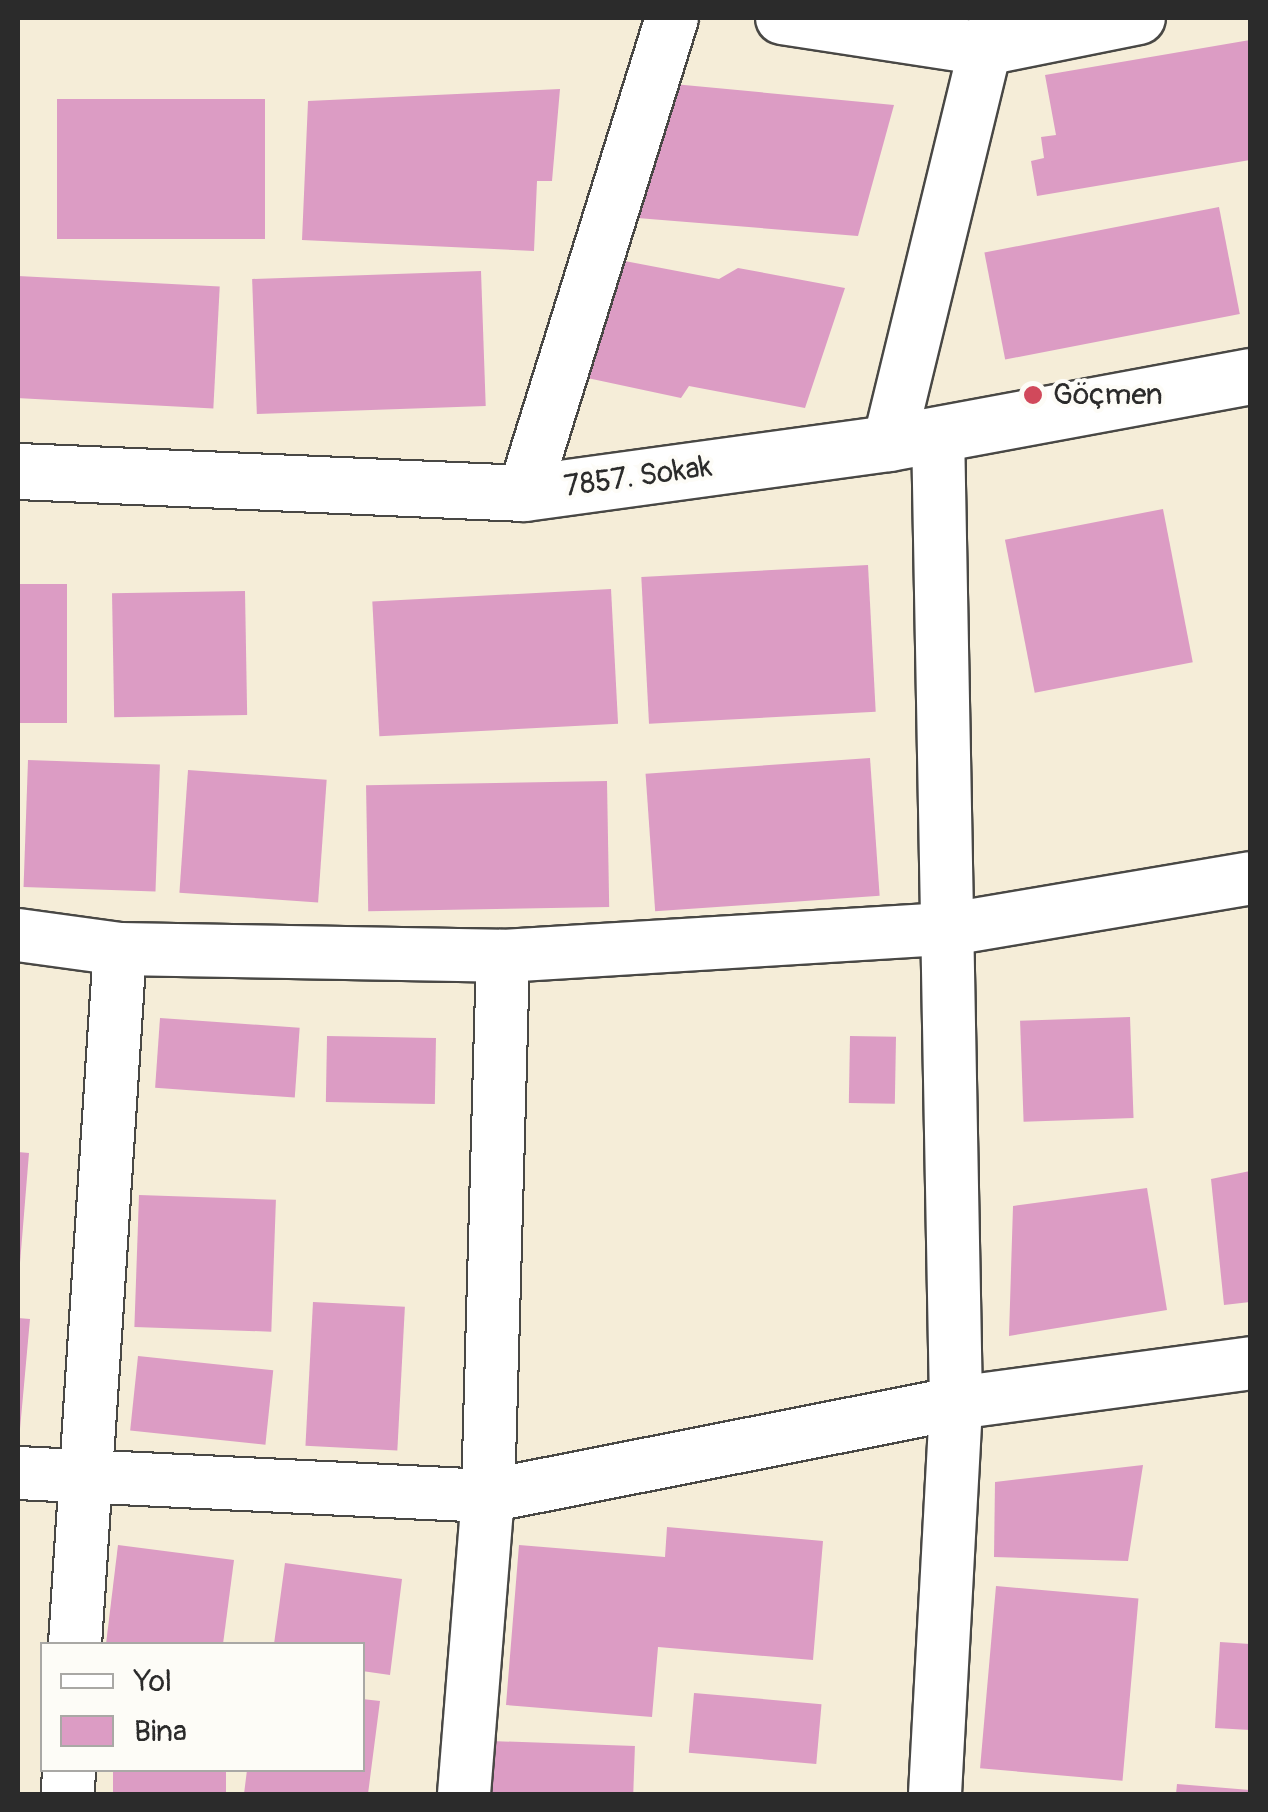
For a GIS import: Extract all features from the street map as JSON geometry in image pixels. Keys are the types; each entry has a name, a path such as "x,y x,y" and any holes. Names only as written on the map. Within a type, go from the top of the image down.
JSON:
{"street":[{"path":"524,493 672,18"},
{"path":"782,18 992,33 1139,18"},
{"path":"935,1794 956,1403 950,928 913,439 992,33"},
{"name":"7857. Sokak","path":"18,471 524,493 913,439 1250,376"},
{"path":"18,936 120,949 503,956 950,928 1250,878"},
{"path":"74,1642 120,949"},
{"path":"464,1794 488,1496 503,956"},
{"path":"18,1473 488,1496 956,1403 1250,1363"}],"building":[{"path":"1250,40 1250,160 1037,196 1031,161 1044,158 1041,137 1056,135 1045,75"},
{"path":"663,83 894,105 858,236 625,217"},
{"path":"560,89 552,181 537,181 534,251 302,240 308,101"},
{"path":"57,99 265,99 265,239 57,239"},
{"path":"1219,207 1240,314 1005,360 984,253"},
{"path":"609,258 719,279 738,268 845,288 805,408 689,386 681,398 578,376"},
{"path":"481,271 486,406 257,414 252,279"},
{"path":"18,276 220,287 213,408 18,398"},
{"path":"1163,509 1193,662 1035,693 1005,540"},
{"path":"868,565 876,712 649,724 641,577"},
{"path":"18,584 67,584 67,723 18,723"},
{"path":"611,589 618,724 379,736 372,602"},
{"path":"245,591 247,715 114,717 112,593"},
{"path":"870,758 880,896 655,911 646,774"},
{"path":"28,760 160,765 155,892 24,887"},
{"path":"188,770 327,780 318,902 179,893"},
{"path":"607,781 609,907 368,911 366,785"},
{"path":"1130,1017 1134,1118 1024,1122 1020,1021"},
{"path":"160,1018 300,1028 295,1098 155,1088"},
{"path":"327,1036 436,1038 435,1104 326,1102"},
{"path":"850,1036 896,1037 895,1104 849,1103"},
{"path":"18,1152 29,1153 20,1263 18,1263"},
{"path":"1250,1171 1250,1302 1224,1305 1211,1179"},
{"path":"1147,1188 1167,1310 1009,1336 1013,1206"},
{"path":"139,1195 276,1200 271,1332 134,1327"},
{"path":"313,1302 405,1307 397,1451 305,1446"},
{"path":"18,1318 30,1319 20,1429 18,1429"},
{"path":"138,1356 273,1370 265,1445 130,1431"},
{"path":"1143,1465 1128,1561 994,1557 995,1482"},
{"path":"667,1527 823,1541 813,1660 658,1647 652,1717 506,1705 519,1545 665,1557"},
{"path":"118,1545 234,1560 223,1642 106,1642"},
{"path":"285,1563 402,1579 390,1675 365,1671 365,1642 274,1642"},
{"path":"996,1586 1138,1598 1123,1781 980,1768"},
{"path":"1220,1642 1250,1644 1250,1730 1215,1728"},
{"path":"694,1693 822,1704 816,1764 689,1753"},
{"path":"365,1699 380,1701 368,1794 244,1794 247,1772 365,1772"},
{"path":"491,1741 635,1746 633,1794 489,1794"},
{"path":"113,1772 226,1772 226,1794 113,1794"},
{"path":"1177,1784 1250,1790 1250,1794 1176,1794"}],"place":[{"name":"Göçmen","path":"1033,395"}]}
